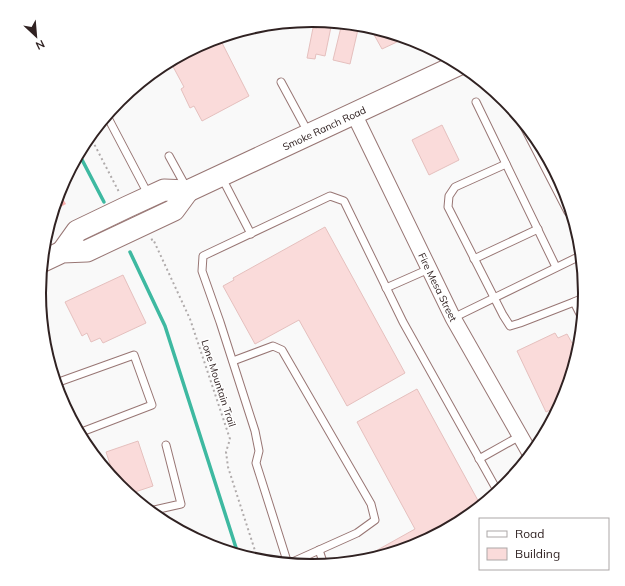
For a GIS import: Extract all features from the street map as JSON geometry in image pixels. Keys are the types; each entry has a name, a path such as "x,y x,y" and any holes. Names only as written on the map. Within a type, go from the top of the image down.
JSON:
{"main road":[{"name":"Smoke Ranch Road","path":"62,252 77,232 149,196 164,190 188,191 453,67"},
{"name":"Smoke Ranch Road","path":"49,258 62,252 87,251 174,210 188,191"}],"street":[{"name":"Fire Mesa Street","path":"354,114 453,318 528,450"}],"lane":[{"path":"281,82 310,135"},
{"path":"476,102 556,267"},
{"path":"110,121 149,196"},
{"path":"532,142 560,197"},
{"path":"169,156 188,191"},
{"path":"506,164 455,187 449,196 448,207 494,298 510,326 578,300"},
{"path":"221,176 251,234"},
{"path":"286,557 256,463 259,451 255,431 202,271 204,256 330,196 344,201 403,322 495,487"},
{"path":"474,259 538,229"},
{"path":"453,318 576,258"},
{"path":"386,288 429,269"},
{"path":"574,302 578,310"},
{"path":"233,361 273,346 282,350 371,504 375,520 357,532 301,558"},
{"path":"62,381 134,355 152,405 85,431"},
{"path":"479,459 520,436"},
{"path":"158,509 181,504 166,444"},
{"path":"319,550 322,558"}],"path":[{"path":"93,142 118,191 122,194"},
{"name":"Lone Mountain Trail","path":"153,239 190,319 230,439 226,452 228,467 256,553"}],"shaded area":[{"path":"64,200 66,204 61,207"}],"building":[{"path":"313,28 331,28 325,56 316,54 315,59 307,58"},
{"path":"341,29 358,31 350,64 333,60"},
{"path":"374,34 399,41 382,49"},
{"path":"222,43 249,96 202,121 194,106 190,108 181,89 184,87 173,67 195,54"},
{"path":"442,125 459,160 429,175 412,140"},
{"path":"325,227 405,373 347,406 299,320 255,344 223,286 234,280 233,278"},
{"path":"123,275 146,323 103,343 100,338 91,342 87,333 82,336 65,302"},
{"path":"555,333 558,338 567,334 572,343 573,342 564,379 552,409 546,412 517,351"},
{"path":"417,389 478,501 460,514 430,532 398,545 375,551 415,529 357,422"},
{"path":"138,441 153,486 136,492 110,465 106,452"}],"waterway":[{"path":"82,160 104,202"},
{"path":"130,252 165,326 236,548"}]}
